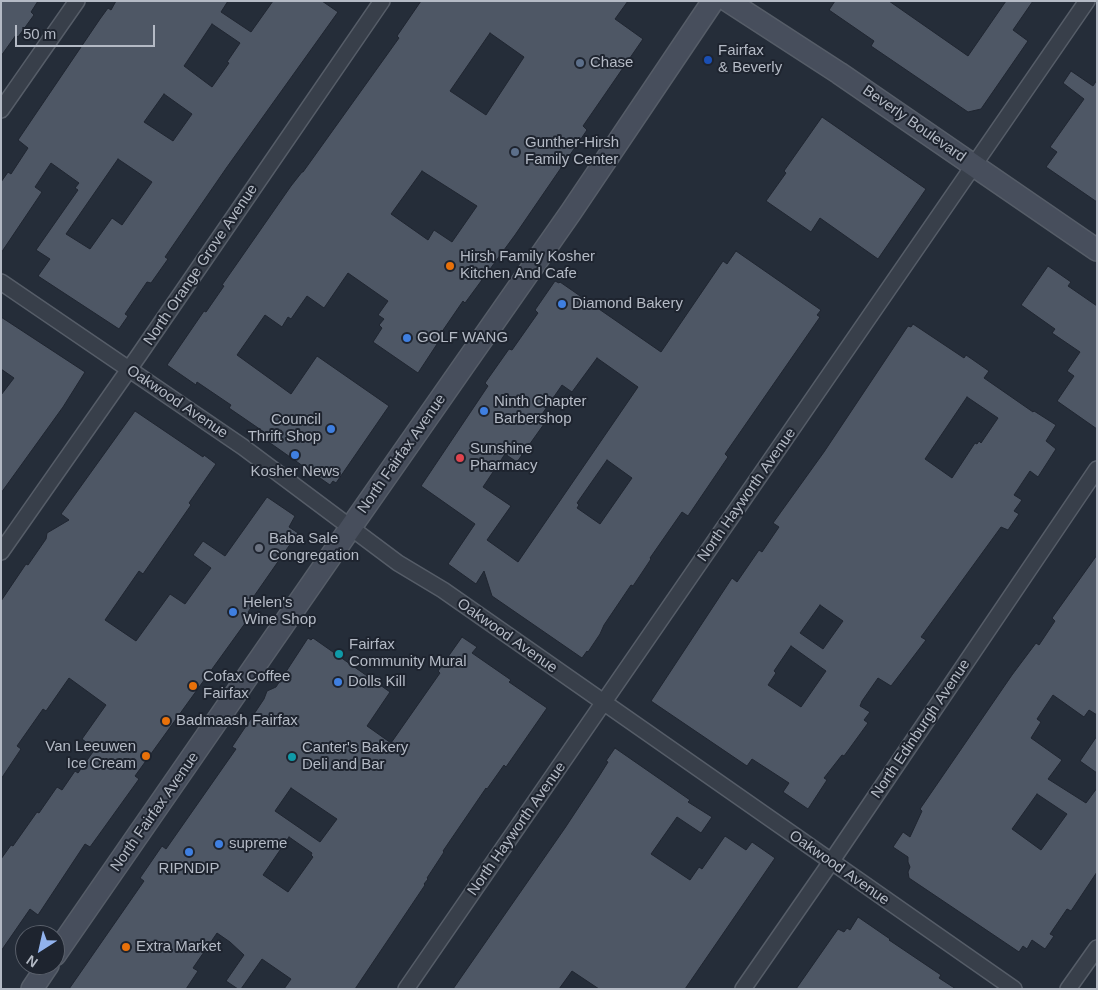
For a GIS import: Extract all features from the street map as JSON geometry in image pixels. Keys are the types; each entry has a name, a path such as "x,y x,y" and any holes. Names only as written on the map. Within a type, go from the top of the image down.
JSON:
{"main road":[{"name":"North Fairfax Avenue","path":"65,941 571,212 713,1"},
{"name":"Beverly Boulevard","path":"728,1 839,73 1097,250"},
{"path":"32,989 41,975"}],"street":[{"path":"1,110 77,1"},
{"name":"North Orange Grove Avenue","path":"1,552 382,1"},
{"name":"North Hayworth Avenue","path":"406,989 1087,1"},
{"name":"Oakwood Avenue","path":"1,282 243,447 392,558 443,590 1014,989"},
{"name":"North Edinburgh Avenue","path":"743,989 1097,469"},
{"path":"1068,989 1097,948"}],"building":[{"path":"1,1 38,1 31,12 34,15 1,56"},
{"path":"116,1 228,1 221,12 251,32 273,1 322,1 338,12 165,257 168,259 151,283 147,282 125,314 128,316 119,329 38,276 50,259 36,250 78,190 75,188 79,183 51,163 35,187 42,192 1,253 1,182 8,172 11,174 28,148 18,140 100,19 108,8 111,10","holes":["212,24 240,43 212,87 184,66","164,94 192,114 173,141 144,122","118,159 152,182 122,225 112,218 90,249 66,234"]},
{"path":"421,1 628,1 615,19 643,39 583,126 587,130 515,235 465,303 463,301 439,336 441,338 418,373 373,342 382,328 379,325 384,319 378,315 388,301 348,273 324,308 307,296 291,319 288,317 282,327 265,315 237,355 291,394 317,356 389,406 336,483 333,481 330,485 263,438 266,434 229,408 231,405 197,382 196,385 167,365 204,311 206,312 224,286 222,285 291,186 399,38 397,36","holes":["490,33 524,57 486,115 450,91","422,171 477,206 452,242 434,230 428,240 391,214"]},
{"path":"835,1 889,1 968,56 1006,1 1033,1 1013,30 1028,41 981,109 968,112 871,46 874,41 829,10"},
{"path":"1071,71 1093,86 1097,80 1097,202 1046,167 1057,152 1050,147 1084,99 1063,83"},
{"path":"822,117 926,189 878,259 820,218 811,232 766,201 786,173 784,171"},
{"path":"736,251 821,310 817,315 820,317 725,454 728,457 688,516 682,512 633,586 631,585 604,625 588,652 582,658 492,596 484,571 476,584 448,564 475,524 421,486 488,386 485,383 509,349 512,350 538,313 535,310 555,281 560,282 661,352 723,261 727,264","holes":["597,358 638,387 518,562 487,540 511,506 483,487 505,454 517,462 544,424 538,420 562,385 572,392","607,460 632,478 600,524 577,508 579,505 577,503"]},
{"path":"1048,266 1071,282 1068,286 1097,306 1097,429 1057,401 1074,376 1067,371 1080,352 1052,333 1055,329 1021,305"},
{"path":"1,317 85,372 63,407 1,493 1,395 14,378 1,369"},
{"path":"913,324 964,358 966,355 989,371 984,378 1033,412 1056,425 1046,441 1056,449 1038,477 1030,471 1014,495 1022,500 1014,511 1019,514 1008,530 1001,527 921,637 926,640 891,686 878,678 862,701 860,706 870,712 864,720 868,723 844,756 842,755 824,778 827,780 808,809 783,792 789,783 752,759 747,766 651,701 732,578 737,582 759,550 762,552 779,527 773,523 824,452 908,326 911,327","holes":["967,397 998,418 981,443 979,441 977,444 975,443 952,478 925,459","820,605 843,621 823,649 800,633","791,646 826,671 801,707 768,685 776,673 774,671"]},
{"path":"135,411 216,464 189,503 191,505 143,574 139,571 105,620 136,641 170,594 185,604 211,568 193,555 203,541 225,556 267,497 295,516 289,527 298,533 252,599 256,601 248,612 251,615 135,776 139,779 90,847 85,844 38,915 30,909 19,925 15,925 15,931 1,951 1,859 11,845 13,846 37,812 39,813 57,787 62,790 75,771 78,773 95,749 82,739 106,705 69,678 46,711 43,709 17,746 21,749 1,779 1,601 26,564 28,565 46,539 47,533 69,520 61,514"},
{"path":"1097,555 1097,715 1089,710 1084,717 1053,695 1037,719 1041,722 1031,738 1062,760 1048,779 1086,803 1097,788 1097,872 1071,911 1067,909 1050,934 1054,936 1045,949 1032,940 1027,949 1023,946 1019,952 909,878 908,872 910,867 908,857 893,847 903,832 910,837 922,811 920,809 1012,675 1036,643 1039,645 1055,621 1052,618","holes":["1037,794 1067,814 1041,850 1012,829"]},
{"path":"462,637 477,647 472,653 511,680 509,682 547,708 506,767 504,765 486,788 443,851 427,878 425,885 355,989 284,989 291,979 262,959 241,989 238,989 226,981 244,955 217,933 193,968 198,971 186,989 69,989 144,881 140,878 162,846 166,849 236,749 232,747 264,699 267,691 276,687 308,638 311,640 313,638 390,692 367,726 391,743 440,673 438,671","holes":["291,788 337,819 320,842 275,811","289,837 312,853 313,857 288,892 263,875"]},
{"path":"1097,736 1097,773 1080,761"},
{"path":"615,748 690,800 688,802 712,817 701,833 677,817 651,854 690,880 699,867 702,869 725,836 746,850 752,842 775,858 685,989 599,989 572,971 559,989 453,989 565,828"},
{"path":"858,917 941,975 939,978 956,989 796,989 838,929 844,932 847,928 850,930"}],"place":[{"name":"Fairfax & Beverly","path":"708,60"},
{"name":"Chase","path":"580,63"},
{"name":"Gunther-Hirsh Family Center","path":"515,152"},
{"name":"Hirsh Family Kosher Kitchen And Cafe","path":"450,266"},
{"name":"Diamond Bakery","path":"562,304"},
{"name":"GOLF WANG","path":"407,338"},
{"name":"Ninth Chapter Barbershop","path":"484,411"},
{"name":"Council Thrift Shop","path":"331,429"},
{"name":"Kosher News","path":"295,455"},
{"name":"Sunshine Pharmacy","path":"460,458"},
{"name":"Baba Sale Congregation","path":"259,548"},
{"name":"Helen's Wine Shop","path":"233,612"},
{"name":"Fairfax Community Mural","path":"339,654"},
{"name":"Dolls Kill","path":"338,682"},
{"name":"Cofax Coffee Fairfax","path":"193,686"},
{"name":"Badmaash Fairfax","path":"166,721"},
{"name":"Van Leeuwen Ice Cream","path":"146,756"},
{"name":"Canter's Bakery Deli and Bar","path":"292,757"},
{"name":"supreme","path":"219,844"},
{"name":"RIPNDIP","path":"189,852"},
{"name":"Extra Market","path":"126,947"}]}
